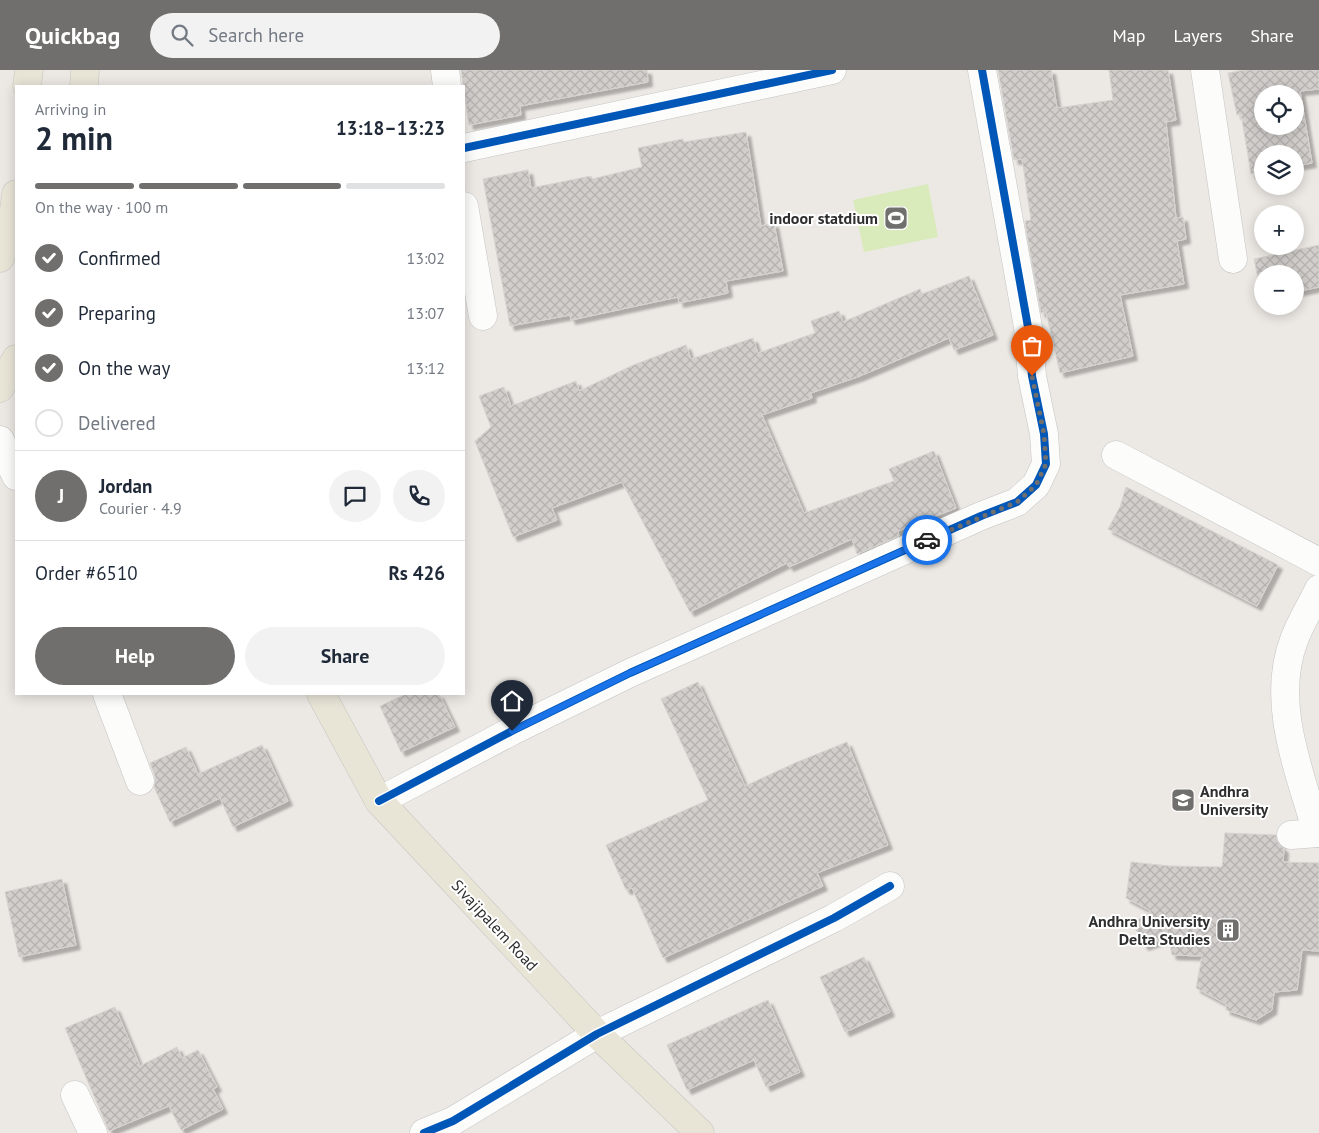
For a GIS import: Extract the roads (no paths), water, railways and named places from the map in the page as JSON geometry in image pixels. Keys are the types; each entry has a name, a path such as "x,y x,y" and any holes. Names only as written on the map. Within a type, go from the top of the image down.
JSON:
{"main road":[{"path":"27,85 29,70"},
{"path":"84,85 85,70"},
{"path":"0,258 13,218 15,202"},
{"path":"0,388 15,361"},
{"name":"Sivajipalem Road","path":"322,695 379,801 598,1034 700,1133"}],"street":[{"path":"445,70 447,85"},
{"path":"465,148 832,70"},
{"path":"379,801 512,731 630,673 963,524 1017,502 1036,485 1046,464 1044,434 1032,376 1028,327 982,70"},
{"path":"1205,70 1233,259"},
{"path":"465,212 483,316"},
{"path":"0,440 15,474"},
{"path":"1116,455 1319,562"},
{"path":"1309,834 1287,727 1285,676 1294,640 1319,589"},
{"path":"107,695 140,781"},
{"path":"424,1133 456,1127 598,1034 834,918 890,886"},
{"path":"75,1094 93,1133"}],"place":[{"name":"indoor statdium","path":"896,218"},
{"name":"Andhra University","path":"1183,800"},
{"name":"Andhra University Delta Studies","path":"1228,930"}]}
